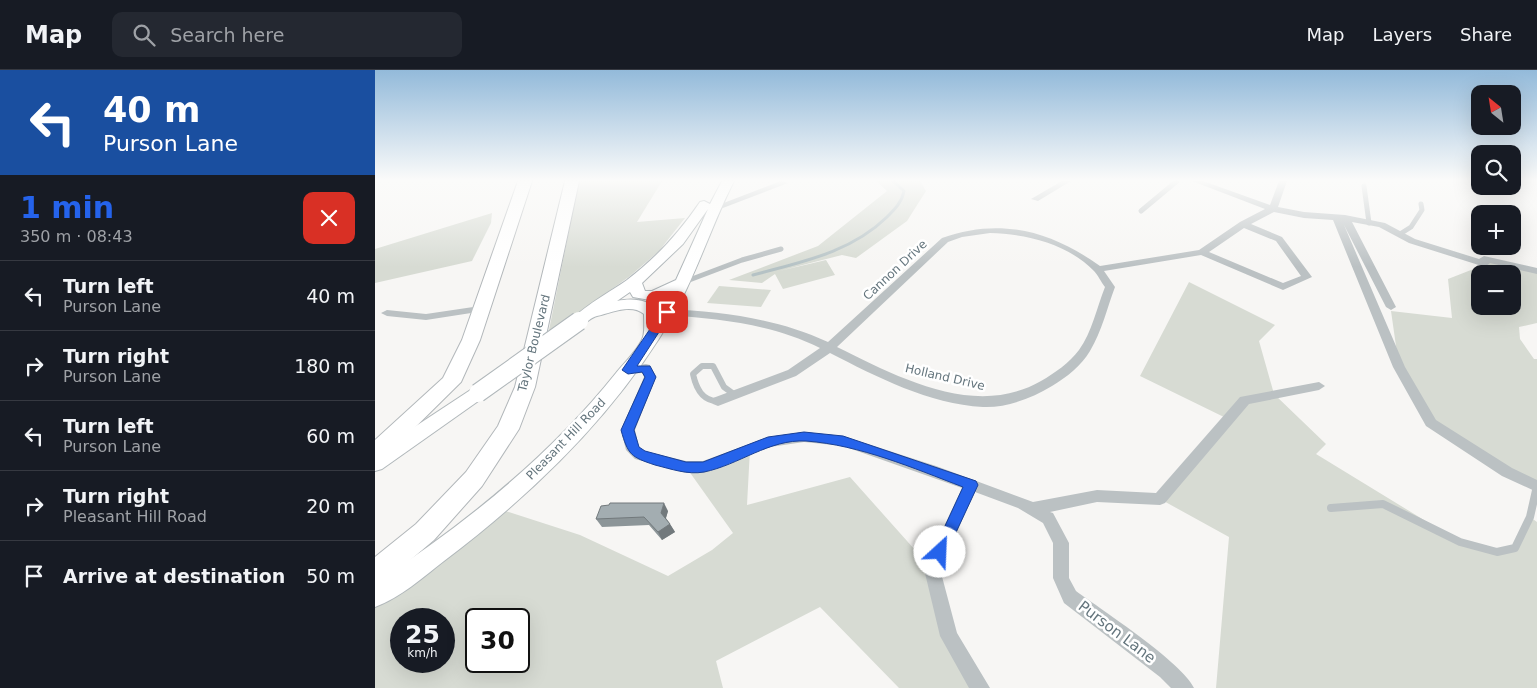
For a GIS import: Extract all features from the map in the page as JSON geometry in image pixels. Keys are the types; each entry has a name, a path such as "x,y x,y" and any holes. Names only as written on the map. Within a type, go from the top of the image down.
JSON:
{"main road":[{"path":"375,452 451,382 471,340 515,210"},
{"name":"Taylor Boulevard","path":"375,573 425,532 474,479 508,429 525,387 565,210"},
{"path":"375,463 640,278 665,257 692,225 701,210"},
{"name":"Pleasant Hill Road","path":"375,596 451,542 524,482 590,416 628,370 667,312 712,210"},
{"path":"640,278 636,289 638,294 644,296 663,293 671,286 681,283"},
{"path":"579,321 610,307 640,304 648,307 653,313 651,338"}],"street":[{"path":"1098,269 1202,252 1243,224 1271,210"},
{"path":"1277,210 1382,225 1412,241 1468,259 1485,264 1484,259 1537,271"},
{"path":"1341,218 1391,307"},
{"path":"1341,218 1399,366 1431,423 1507,472 1537,486"},
{"path":"1202,252 1283,287 1307,276 1279,239 1243,224"},
{"name":"Cannon Drive","path":"718,401 792,373 829,348 945,240 956,236 986,230 1014,231 1065,247 1098,269"},
{"name":"Holland Drive","path":"667,312 739,318 777,326 907,384 984,402 1017,396 1046,386 1065,371 1085,350 1110,287 1098,269"},
{"path":"387,312 426,316 480,309"},
{"name":"Purson Lane","path":"628,370 646,368 651,377 627,430 633,450 640,455 686,467 703,467 768,442 804,436 843,441 971,485 1032,509 1047,518 1061,543 1061,578 1070,597 1167,670 1184,688"},
{"path":"1032,509 1097,496 1160,499 1245,400 1319,386"},
{"path":"971,485 933,568 949,636 980,688"}],"lane":[{"path":"1367,210 1369,223"},
{"path":"1400,234 1411,227 1422,210"},
{"path":"681,283 749,258 781,249"},
{"path":"718,401 710,402 704,398 693,374 697,368 706,365 713,366 724,387 735,395"},
{"path":"1331,508 1383,504 1460,542 1497,552 1515,548 1530,517 1537,486"}],"shaded area":[{"path":"573,210 644,210 637,222 685,218 659,251 630,276 548,335"},
{"path":"863,210 914,210 907,221 856,258 842,255 779,271 826,260 835,275 783,289 775,274 762,283 729,280 818,246"},
{"path":"492,213 491,223 472,261 375,283 375,249"},
{"path":"1494,261 1511,265 1484,265"},
{"path":"1521,267 1537,271 1537,323 1519,327 1520,339 1534,359 1537,359 1537,486 1431,423 1399,367 1391,311 1452,318 1448,279 1471,270 1471,315 1521,315"},
{"path":"1189,282 1275,325 1259,341 1274,394 1326,444 1316,454 1460,542 1497,552 1515,548 1530,517 1537,522 1537,688 1216,688 1229,537 1160,499 1228,419 1140,376"},
{"path":"719,286 771,290 761,307 707,303"},
{"path":"750,449 747,505 850,477 932,569 949,636 980,688 899,688 820,607 716,661 723,688 375,688 375,596 493,507 580,535 668,576 712,550 733,533 686,467"}],"building":[{"path":"610,503 664,503 661,513 670,524 658,532 644,517 596,519 601,506 609,505"}],"waterway":[{"path":"753,275 789,266 841,248 873,229 894,210"}],"route":[{"path":"667,312 628,370 646,368 651,377 627,430 633,450 640,455 686,467 703,467 768,442 804,436 843,441 931,470 971,485 940,552"}]}
